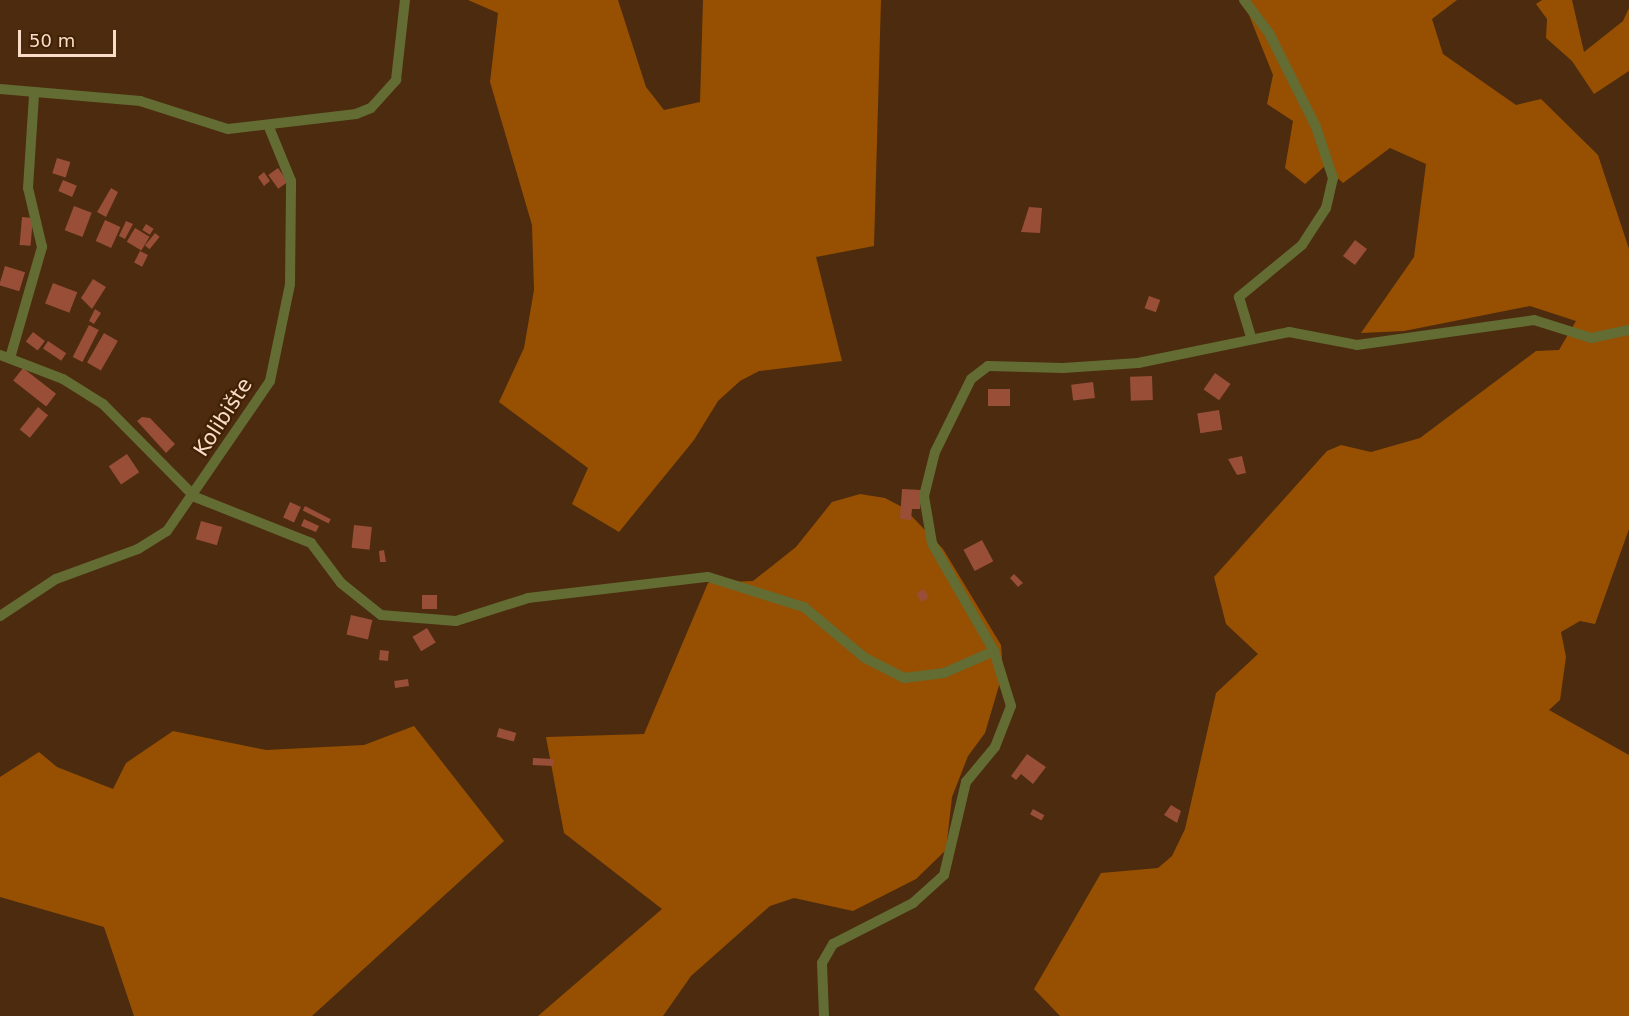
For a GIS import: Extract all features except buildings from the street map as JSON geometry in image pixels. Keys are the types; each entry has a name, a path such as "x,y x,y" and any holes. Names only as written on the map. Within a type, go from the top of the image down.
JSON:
{"street":[{"path":"0,89 34,96 141,101 228,129 269,127 371,108 396,80 405,0"},
{"path":"1244,0 1269,33 1306,106 1333,178 1326,208 1302,245 1239,297 1251,337"},
{"path":"34,96 28,188 42,247 5,356 63,379 103,404 195,497 311,543 341,584 381,615 456,621 528,598 708,577 804,607 865,658 904,678 944,673 994,651"},
{"name":"Kolibište","path":"0,616 56,579 148,543 167,531 195,497 270,381 290,284 291,181 269,127"},
{"path":"824,1016 822,963 833,944 913,903 944,875 966,782 994,747 1011,706 994,651 932,543 924,496 935,452 971,379 988,366 1063,368 1138,363 1225,348 1251,337 1289,332 1357,345 1534,320 1591,338 1629,330"}],"shaded area":[{"path":"468,0 618,0 646,87 664,110 700,102 703,0 881,0 874,246 816,257 842,361 759,371 740,381 718,401 694,440 619,532 572,504 588,468 499,402 524,348 534,290 532,225 490,82 498,13"},
{"path":"1243,0 1457,0 1432,19 1443,54 1516,105 1541,99 1598,155 1629,249 1629,529 1595,624 1580,621 1561,632 1566,657 1560,700 1549,710 1629,755 1629,1016 1060,1016 1034,989 1101,873 1158,868 1172,856 1185,829 1216,693 1258,654 1226,624 1214,577 1327,451 1341,445 1371,452 1420,438 1536,351 1559,350 1576,321 1530,306 1404,331 1361,333 1414,257 1426,164 1390,148 1343,183 1325,166 1305,184 1285,168 1293,121 1267,104 1273,75"},
{"path":"1542,0 1572,0 1584,52 1623,21 1629,8 1629,71 1594,94 1572,61 1546,38 1547,19 1536,4"},
{"path":"860,494 885,498 904,508 943,549 1001,645 1003,672 985,733 968,756 952,797 946,850 916,879 853,911 794,898 770,906 691,976 663,1016 538,1016 662,909 564,833 546,737 644,734 708,583 753,581 796,547 832,502"},
{"path":"414,726 504,841 312,1016 134,1016 104,927 0,897 0,777 39,752 57,767 113,789 126,763 173,731 266,750 364,745"}]}
